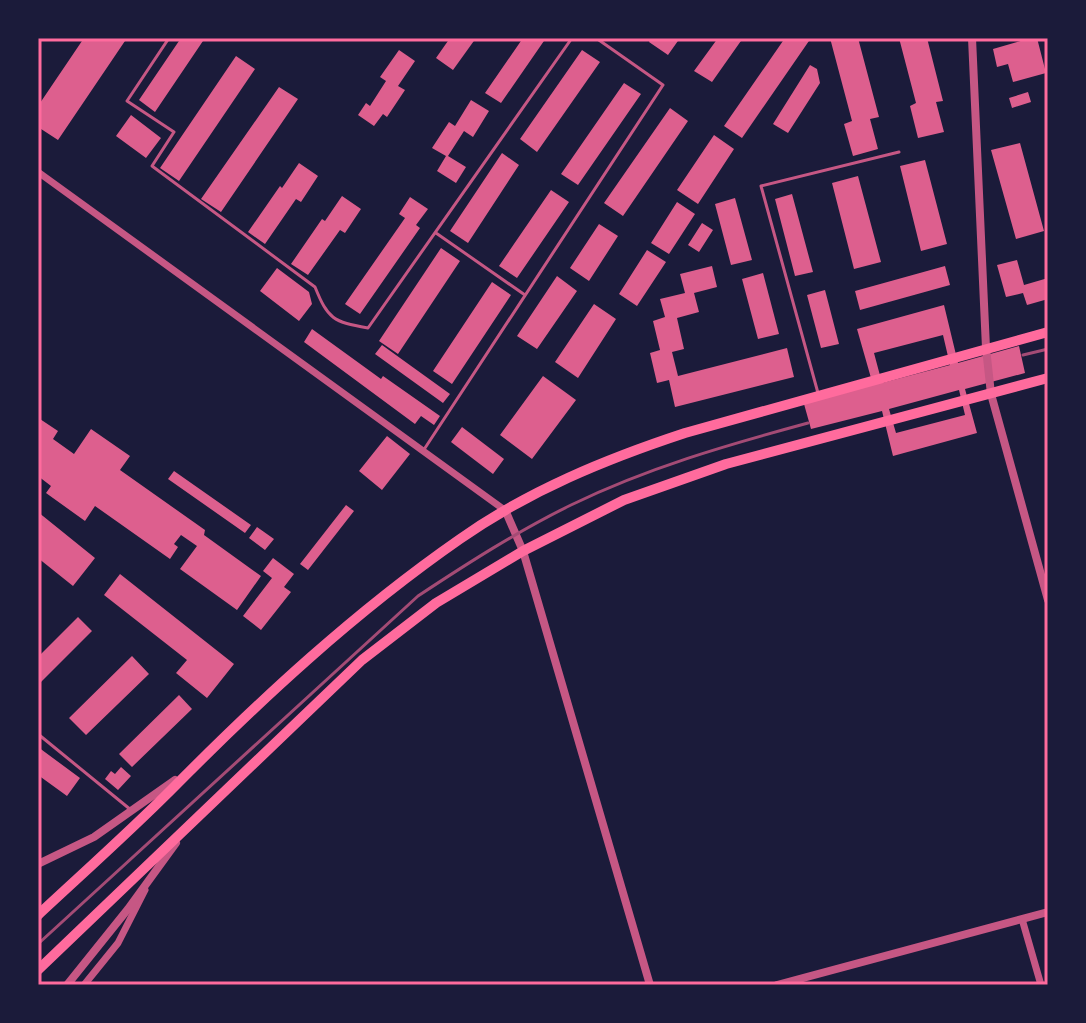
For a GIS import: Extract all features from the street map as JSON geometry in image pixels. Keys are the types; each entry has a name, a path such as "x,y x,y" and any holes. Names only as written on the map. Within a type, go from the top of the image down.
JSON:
{"main road":[{"path":"38,915 294,670 461,537 568,477 636,449 1048,332"},
{"path":"38,970 362,660 436,603 523,551 624,500 726,464 1048,378"}],"street":[{"path":"972,38 986,348 991,394 1048,600"},
{"path":"38,172 506,512 523,551 650,985"},
{"path":"38,864 73,849 189,770"},
{"path":"67,985 184,833"},
{"path":"84,985 118,943 154,872"},
{"path":"777,985 1048,912"},
{"path":"1022,919 1041,985"}],"lane":[{"path":"169,38 127,101 174,132 152,166 315,287 324,310 341,323 368,328 572,38"},
{"path":"423,451 663,85 596,38"},
{"path":"819,395 761,186 899,152"},
{"path":"435,232 525,295"},
{"path":"38,734 133,811"}],"building":[{"path":"84,38 127,38 58,140 38,127 38,106"},
{"path":"181,38 205,38 155,112 139,100"},
{"path":"450,38 476,38 453,70 436,58"},
{"path":"523,38 546,38 501,103 485,93"},
{"path":"651,38 680,38 668,55 649,42"},
{"path":"718,38 743,38 712,82 694,71"},
{"path":"785,38 811,38 742,138 724,126"},
{"path":"830,38 858,38 879,117 870,119 878,149 853,156 844,124 852,121"},
{"path":"899,38 927,38 943,101 936,102 944,132 918,138 910,106 916,103"},
{"path":"1037,38 1046,73 1013,82 1008,64 997,67 993,49"},
{"path":"399,50 415,61 398,86 405,90 387,117 383,114 374,126 358,115 366,103 370,106 386,81 380,77"},
{"path":"582,50 600,62 537,152 520,139"},
{"path":"236,56 255,69 179,181 160,168"},
{"path":"810,65 817,69 820,83 788,133 773,124"},
{"path":"624,83 641,94 578,185 561,174"},
{"path":"279,87 298,99 221,212 201,199"},
{"path":"1028,92 1031,102 1012,108 1009,98"},
{"path":"471,100 489,111 473,137 464,131 448,156 466,167 456,183 437,171 446,156 432,148 449,122 455,126"},
{"path":"670,108 688,121 623,216 604,203"},
{"path":"131,115 161,138 146,158 116,136"},
{"path":"714,135 734,149 698,204 677,190"},
{"path":"1020,143 1044,231 1016,239 991,150"},
{"path":"502,153 519,165 468,243 450,231"},
{"path":"925,160 947,244 921,251 900,166"},
{"path":"299,163 318,176 301,202 296,199 265,244 248,232"},
{"path":"858,176 881,262 854,269 832,183"},
{"path":"551,190 569,202 517,278 499,266"},
{"path":"792,194 813,272 795,276 775,199"},
{"path":"342,196 361,209 345,233 340,230 308,275 291,264"},
{"path":"410,197 428,209 416,225 420,228 360,314 345,304 405,218 399,214"},
{"path":"735,198 752,260 731,265 715,204"},
{"path":"677,202 695,214 669,254 651,243"},
{"path":"702,223 713,230 699,252 688,245"},
{"path":"599,224 618,236 589,281 570,268"},
{"path":"441,248 460,261 398,354 379,341"},
{"path":"647,250 666,262 637,306 619,294"},
{"path":"1017,260 1024,285 1048,278 1048,299 1027,305 1023,293 1006,297 997,265"},
{"path":"712,266 717,287 694,293 699,312 677,318 684,349 672,352 678,376 787,348 794,377 675,407 669,380 657,383 650,353 660,350 653,321 665,317 660,299 685,293 680,274"},
{"path":"945,266 950,285 860,310 855,291"},
{"path":"277,268 309,292 312,304 299,321 260,291"},
{"path":"763,273 779,334 758,339 742,279"},
{"path":"557,276 577,291 537,349 517,336"},
{"path":"492,282 511,295 452,384 433,371"},
{"path":"825,290 839,344 821,348 807,295"},
{"path":"594,304 616,319 578,378 555,362"},
{"path":"944,305 958,363 1019,346 1025,373 965,389 977,433 893,456 882,411 811,429 804,404 873,385 857,329","holes":["943,335 950,365 882,383 874,353","959,390 965,415 896,433 889,409"]},
{"path":"312,329 381,379 383,376 440,416 434,425 421,416 415,424 304,342"},
{"path":"382,345 450,394 443,403 375,354"},
{"path":"543,376 576,400 532,459 500,435"},
{"path":"40,419 58,431 53,439 74,454 91,429 130,456 120,470 205,530 204,535 261,576 237,610 180,569 197,546 181,535 174,544 178,547 170,559 95,506 85,521 46,493 51,486 38,476"},
{"path":"462,427 504,459 493,474 451,442"},
{"path":"387,436 410,454 382,490 359,471"},
{"path":"174,471 251,525 245,533 168,479"},
{"path":"346,505 354,511 308,570 300,564"},
{"path":"38,512 95,558 73,586 38,558"},
{"path":"257,527 274,539 265,550 249,538"},
{"path":"273,558 294,574 284,587 291,592 261,630 243,616 272,578 263,571"},
{"path":"120,574 234,664 207,698 176,673 187,660 104,595"},
{"path":"78,617 92,631 38,685 38,657"},
{"path":"132,656 149,674 86,735 69,718"},
{"path":"179,695 192,709 132,767 119,754"},
{"path":"38,747 80,778 67,796 38,775"},
{"path":"121,767 131,776 118,790 105,779 111,771 115,774"}],"railway":[{"path":"1023,355 1048,349"},
{"path":"38,944 418,596 512,537 600,492 688,458 808,423"}]}
